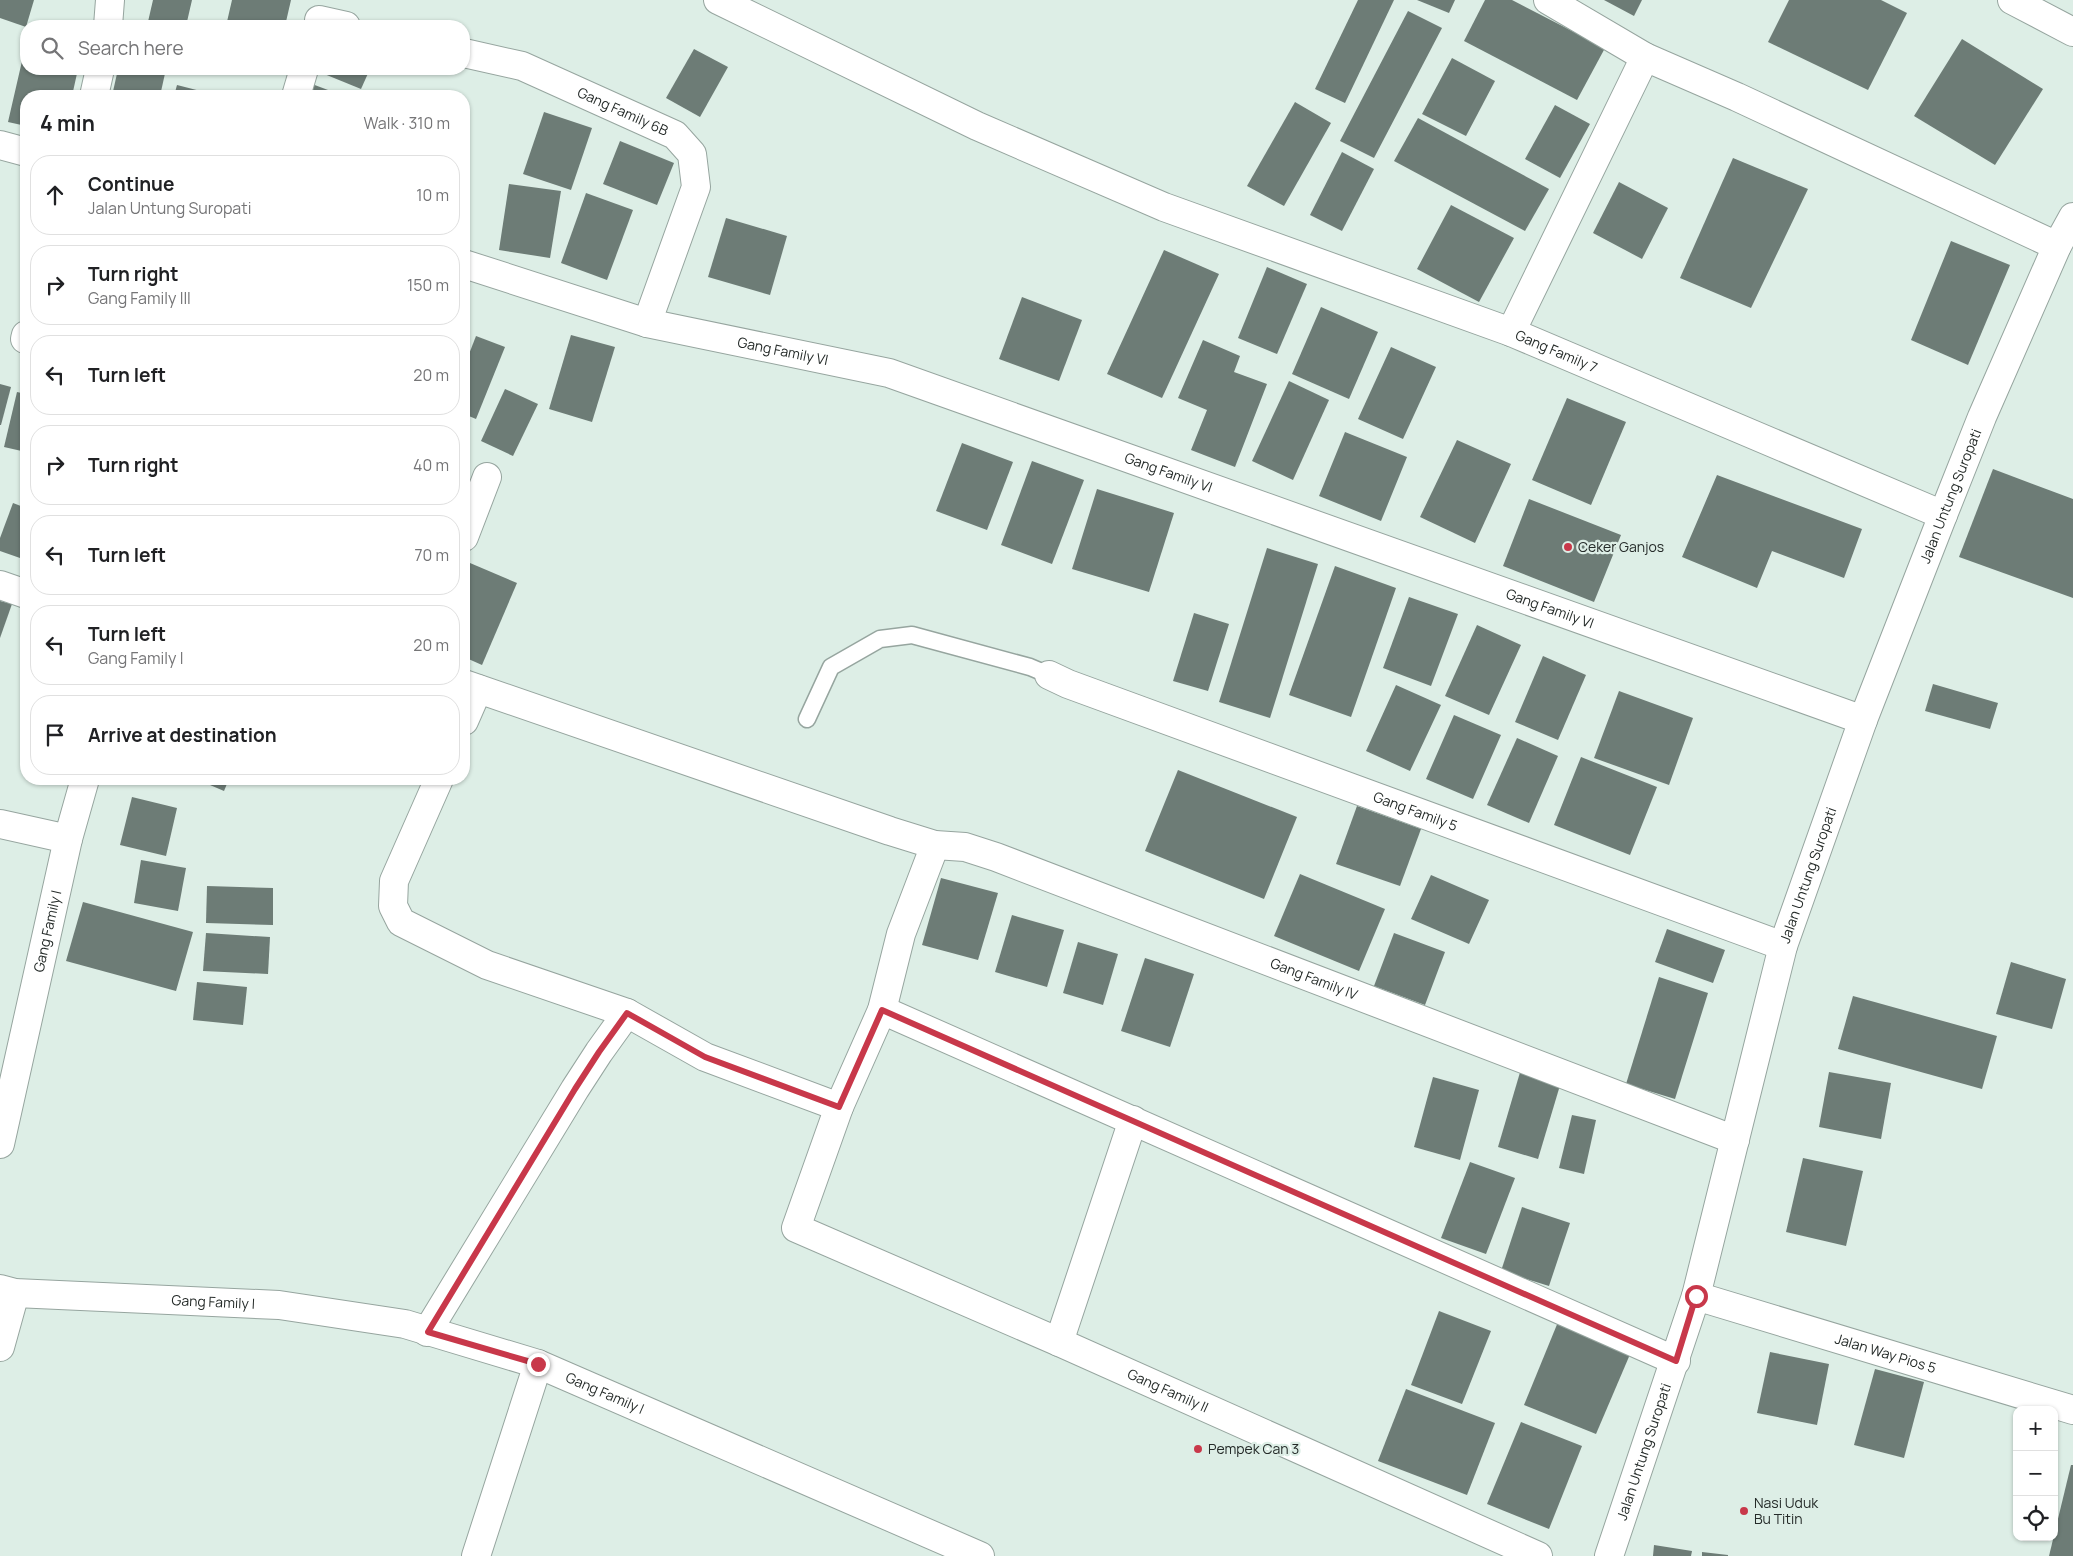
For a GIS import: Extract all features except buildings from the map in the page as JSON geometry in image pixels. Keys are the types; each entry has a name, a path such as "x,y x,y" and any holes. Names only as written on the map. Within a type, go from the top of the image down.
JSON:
{"street":[{"path":"108,20 110,0"},
{"name":"Gang Family 7","path":"718,0 976,126 1164,207 1511,332 1943,515"},
{"path":"1548,0 1645,57 1737,97 2057,246"},
{"path":"2012,0 2073,32"},
{"path":"320,15 332,20"},
{"name":"Gang Family 6B","path":"470,54 522,66 675,135 692,154 696,187 647,323"},
{"path":"1511,332 1645,57"},
{"path":"95,90 99,75"},
{"path":"298,90 302,75"},
{"path":"0,145 20,150"},
{"name":"Jalan Untung Suropati","path":"1609,1556 1676,1361 1696,1296 1783,946 1863,720 1943,515 1982,417 2057,246 2073,217"},
{"name":"Gang Family VI","path":"470,266 647,323 889,373 1863,720"},
{"path":"470,521 487,476"},
{"path":"0,585 20,592"},
{"name":"Gang Family 5","path":"1048,675 1068,684 1783,946"},
{"name":"Gang Family IV","path":"471,687 890,831 935,845 965,847 996,857 1735,1140"},
{"name":"Gang Family I","path":"0,1144 68,839 83,785"},
{"path":"435,785 394,881 393,906 401,922 487,965 627,1013 705,1057 839,1107 882,1010 901,934 935,845"},
{"path":"0,824 68,839"},
{"path":"882,1010 1676,1361"},
{"path":"428,1332 575,1089 627,1013"},
{"name":"Gang Family II","path":"839,1107 796,1228 1059,1342 1538,1556"},
{"path":"1059,1342 1133,1120"},
{"path":"0,1347 7,1291"},
{"name":"Gang Family I","path":"7,1291 279,1305 404,1324 538,1364 980,1556"},
{"name":"Jalan Way Pios 5","path":"1696,1296 2073,1410"},
{"path":"476,1556 538,1364"}],"lane":[{"path":"807,719 831,666 880,639 912,635 1030,667 1048,675"}],"place":[{"name":"Ceker Ganjos","path":"1568,547"},
{"name":"Pempek Can 3","path":"1198,1449"},
{"name":"Nasi Uduk Bu Titin","path":"1744,1511"}],"route":[{"path":"538,1364 428,1332 575,1089 627,1013 705,1057 839,1107 882,1010 1676,1361 1696,1296"}]}
